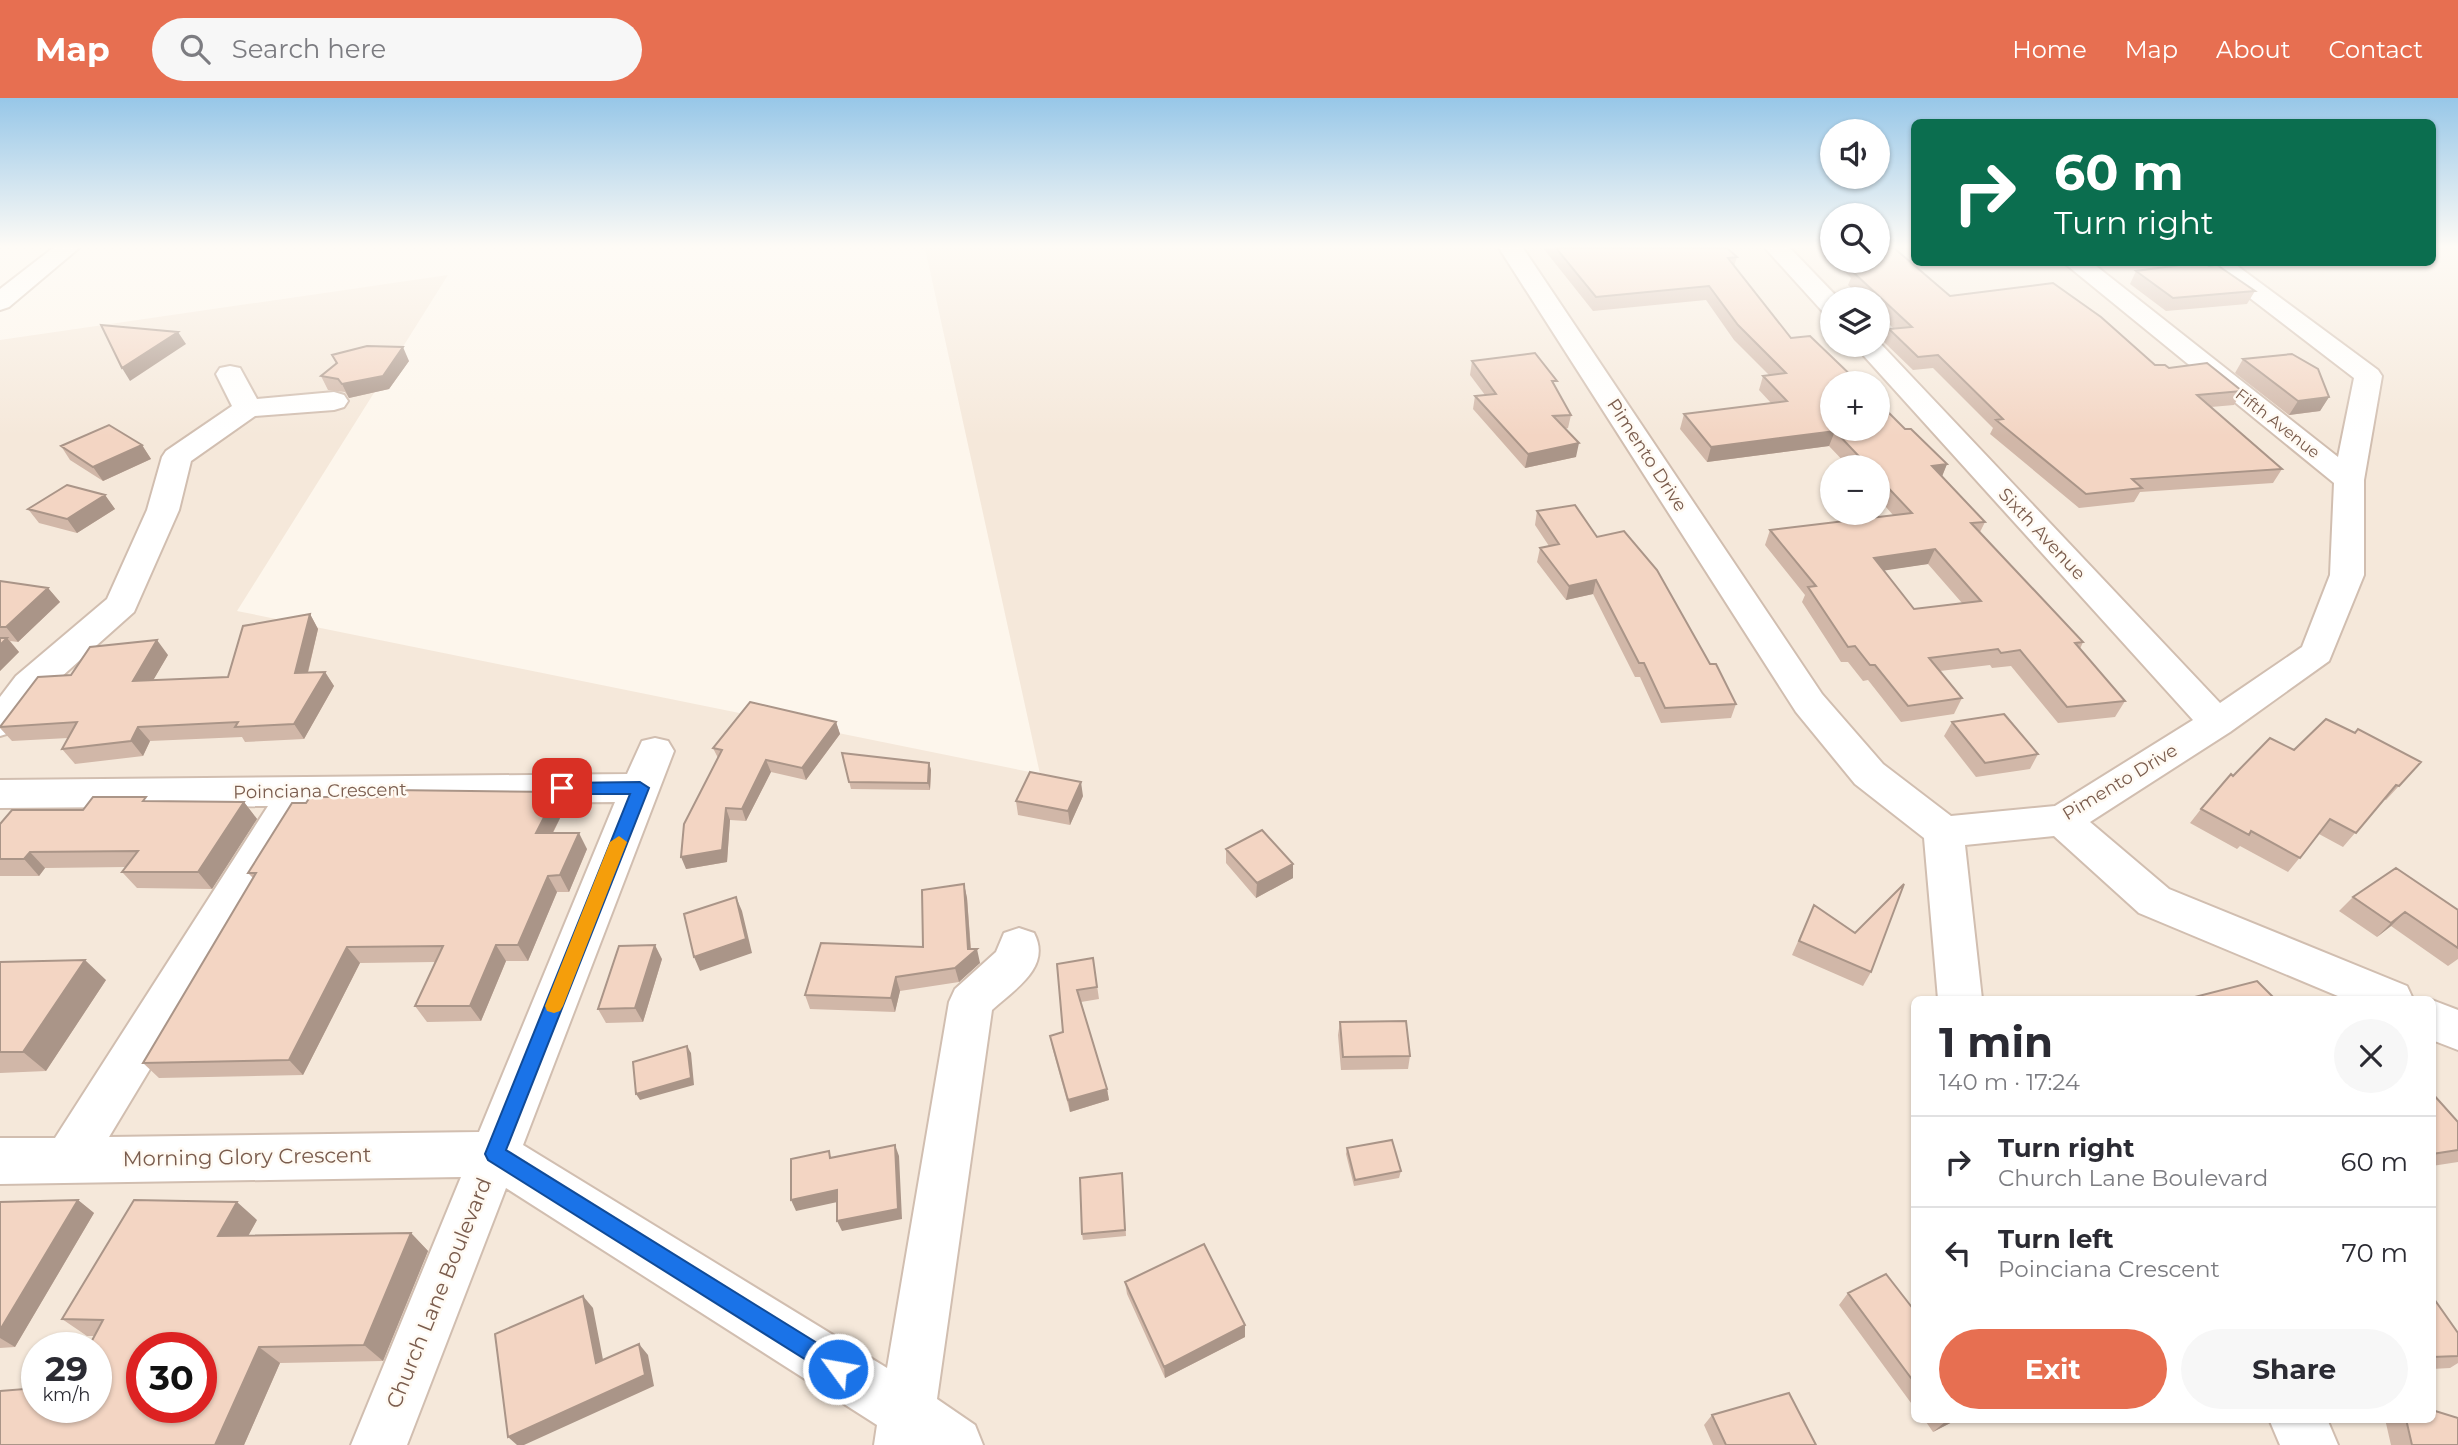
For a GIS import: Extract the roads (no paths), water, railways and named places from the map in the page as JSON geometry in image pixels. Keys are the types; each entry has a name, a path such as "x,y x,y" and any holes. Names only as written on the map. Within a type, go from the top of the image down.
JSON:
{"street":[{"name":"Pimento Drive","path":"1553,311 1809,704 1869,774 1944,832 2063,820 2217,723 2317,653 2347,575 2349,480 2368,376 2281,311"},
{"name":"Fifth Avenue","path":"2136,311 2349,480"},
{"name":"Sixth Avenue","path":"1878,357 2217,723"},
{"path":"230,374 248,408"},
{"path":"0,723 29,685 122,604 163,510 177,457 248,408 334,401"},
{"name":"Poinciana Crescent","path":"0,794 298,791 648,769"},
{"name":"Church Lane Boulevard","path":"379,1445 648,769"},
{"path":"68,1160 298,791"},
{"path":"2063,820 2154,901 2384,996"},
{"path":"1944,832 1960,996"},
{"path":"904,1428 971,1002 1017,960 1019,944"},
{"path":"2436,1021 2458,1031"},
{"path":"495,1154 904,1428 955,1445"},
{"name":"Morning Glory Crescent","path":"0,1161 495,1154"},
{"path":"2299,1423 2310,1445"}]}
